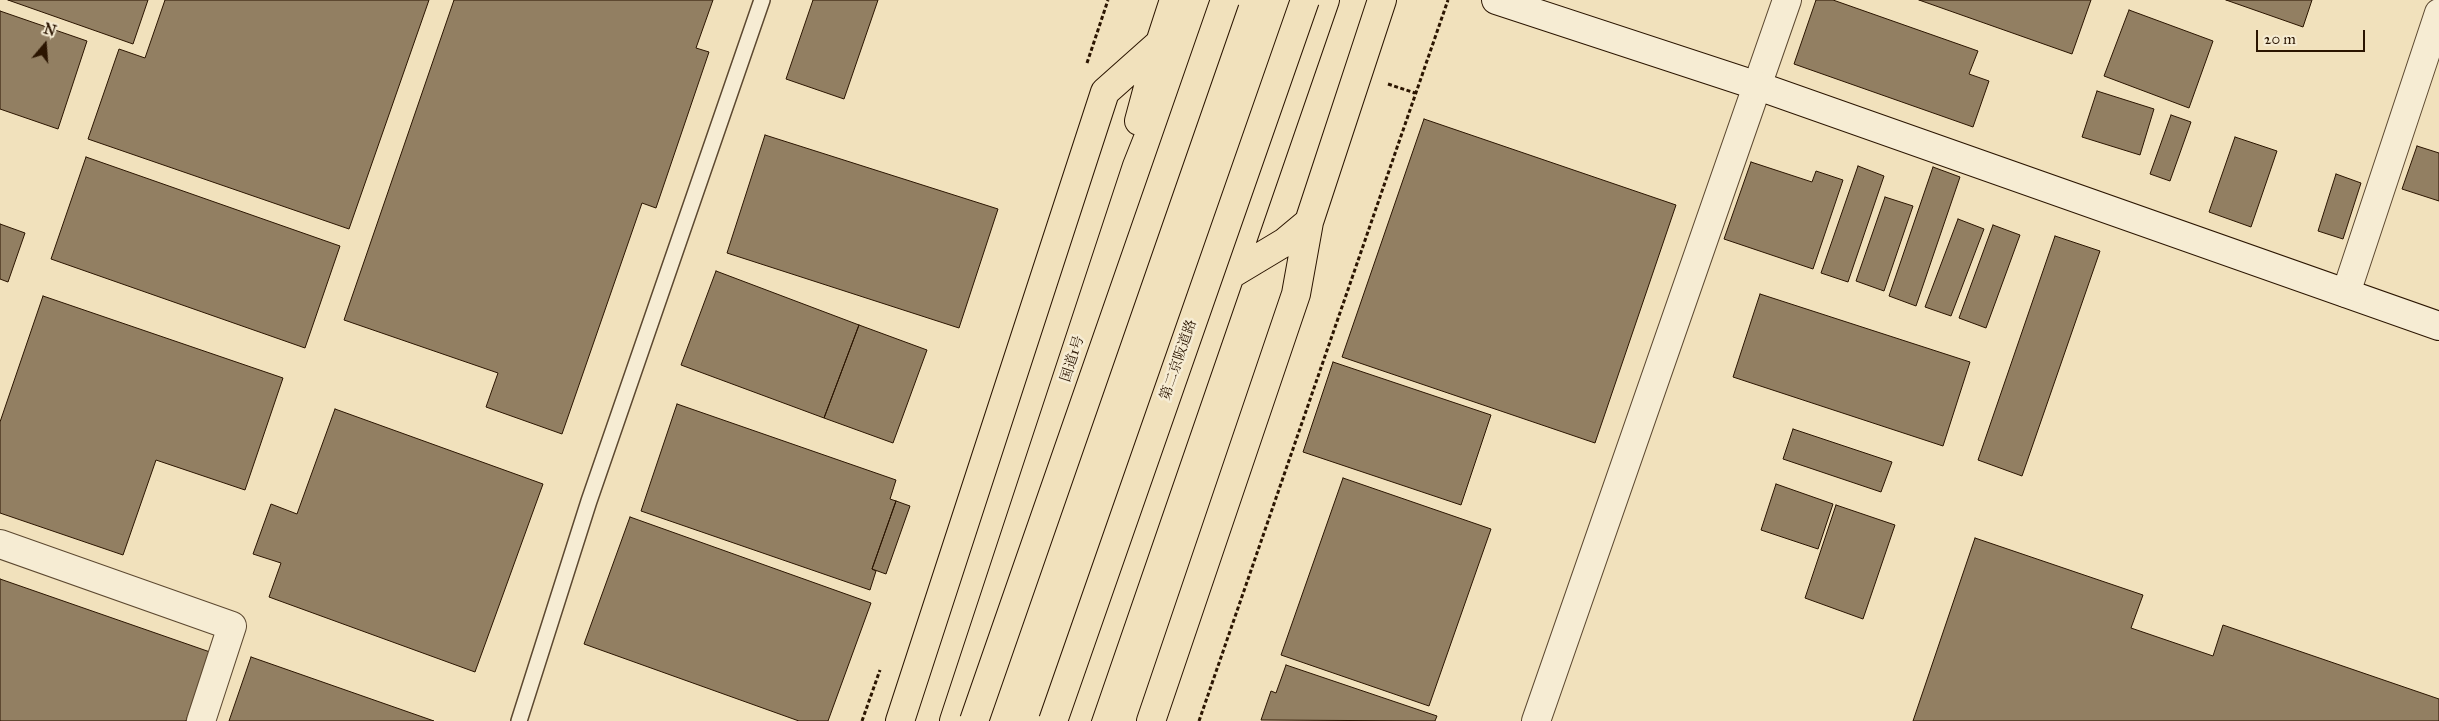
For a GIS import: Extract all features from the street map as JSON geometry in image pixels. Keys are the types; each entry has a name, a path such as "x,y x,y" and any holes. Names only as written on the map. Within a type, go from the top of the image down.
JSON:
{"highway":[{"path":"1137,166 1134,142 1160,43 1174,0"},
{"name":"国道1号","path":"954,721 1137,166 1203,0"},
{"path":"974,721 1225,0"},
{"name":"第二京阪道路","path":"1053,721 1305,0"},
{"path":"1076,721 1325,0"},
{"path":"1151,721 1296,294 1309,222 1382,0"},
{"path":"900,721 1104,92 1160,43"},
{"path":"1230,275 1285,242 1309,222"}],"street":[{"path":"1496,0 1758,86 2439,326"},
{"path":"1536,721 1787,0"},
{"path":"2346,293 2439,13"},
{"path":"0,544 232,626 201,721"}],"lane":[{"path":"519,721 589,501 762,0"}],"path":[{"path":"1198,721 1448,0"}],"building":[{"path":"8,0 148,0 133,44"},
{"path":"165,0 429,0 349,229 88,139 119,49 145,58"},
{"path":"454,0 713,0 696,48 709,52 656,208 642,203 562,434 486,407 498,373 344,320"},
{"path":"813,0 878,0 844,99 786,79"},
{"path":"1816,0 1833,0 1978,51 1969,74 1989,81 1973,127 1794,64"},
{"path":"1919,0 2091,0 2072,54"},
{"path":"2226,0 2312,0 2303,27"},
{"path":"2129,10 2213,41 2189,108 2104,76"},
{"path":"0,11 87,41 58,129 0,109"},
{"path":"2097,91 2154,109 2140,155 2082,137"},
{"path":"2171,115 2191,122 2170,181 2150,174"},
{"path":"1424,119 1676,205 1595,443 1342,357"},
{"path":"765,135 998,209 959,328 727,253"},
{"path":"2235,137 2277,151 2251,227 2209,212"},
{"path":"2417,146 2439,153 2439,201 2402,189"},
{"path":"86,157 340,246 305,348 51,259"},
{"path":"1751,162 1812,182 1816,171 1843,180 1813,269 1724,239"},
{"path":"1858,166 1884,176 1848,282 1821,273"},
{"path":"1933,167 1960,177 1916,306 1889,296"},
{"path":"2336,174 2361,183 2343,239 2318,231"},
{"path":"1885,197 1913,206 1884,291 1856,281"},
{"path":"1958,219 1984,229 1951,316 1925,307"},
{"path":"0,224 25,233 8,282 0,279"},
{"path":"1993,225 2020,235 1986,328 1959,318"},
{"path":"2055,236 2100,251 2022,476 1978,460"},
{"path":"716,271 859,325 824,418 681,365"},
{"path":"1760,294 1970,362 1943,446 1733,377"},
{"path":"43,296 283,378 245,490 156,460 123,555 0,513 0,422"},
{"path":"859,325 927,350 893,443 824,418"},
{"path":"1333,362 1491,415 1461,505 1303,452"},
{"path":"677,404 896,480 890,499 896,501 872,569 876,571 870,590 641,511"},
{"path":"335,409 543,484 475,672 269,597 281,563 253,554 271,504 297,514"},
{"path":"1793,429 1892,462 1881,492 1783,459"},
{"path":"1343,478 1491,529 1429,706 1281,655"},
{"path":"1776,484 1833,504 1818,549 1761,530"},
{"path":"896,501 910,506 886,574 872,569"},
{"path":"1836,505 1895,525 1863,619 1805,598"},
{"path":"630,517 871,603 828,721 799,721 584,644"},
{"path":"1975,538 2143,595 2131,628 2213,656 2223,625 2439,699 2439,721 1913,721"},
{"path":"0,579 210,652 186,721 0,721"},
{"path":"251,657 434,721 229,721"},
{"path":"1286,665 1437,716 1435,721 1261,720 1271,691 1276,693"}]}
